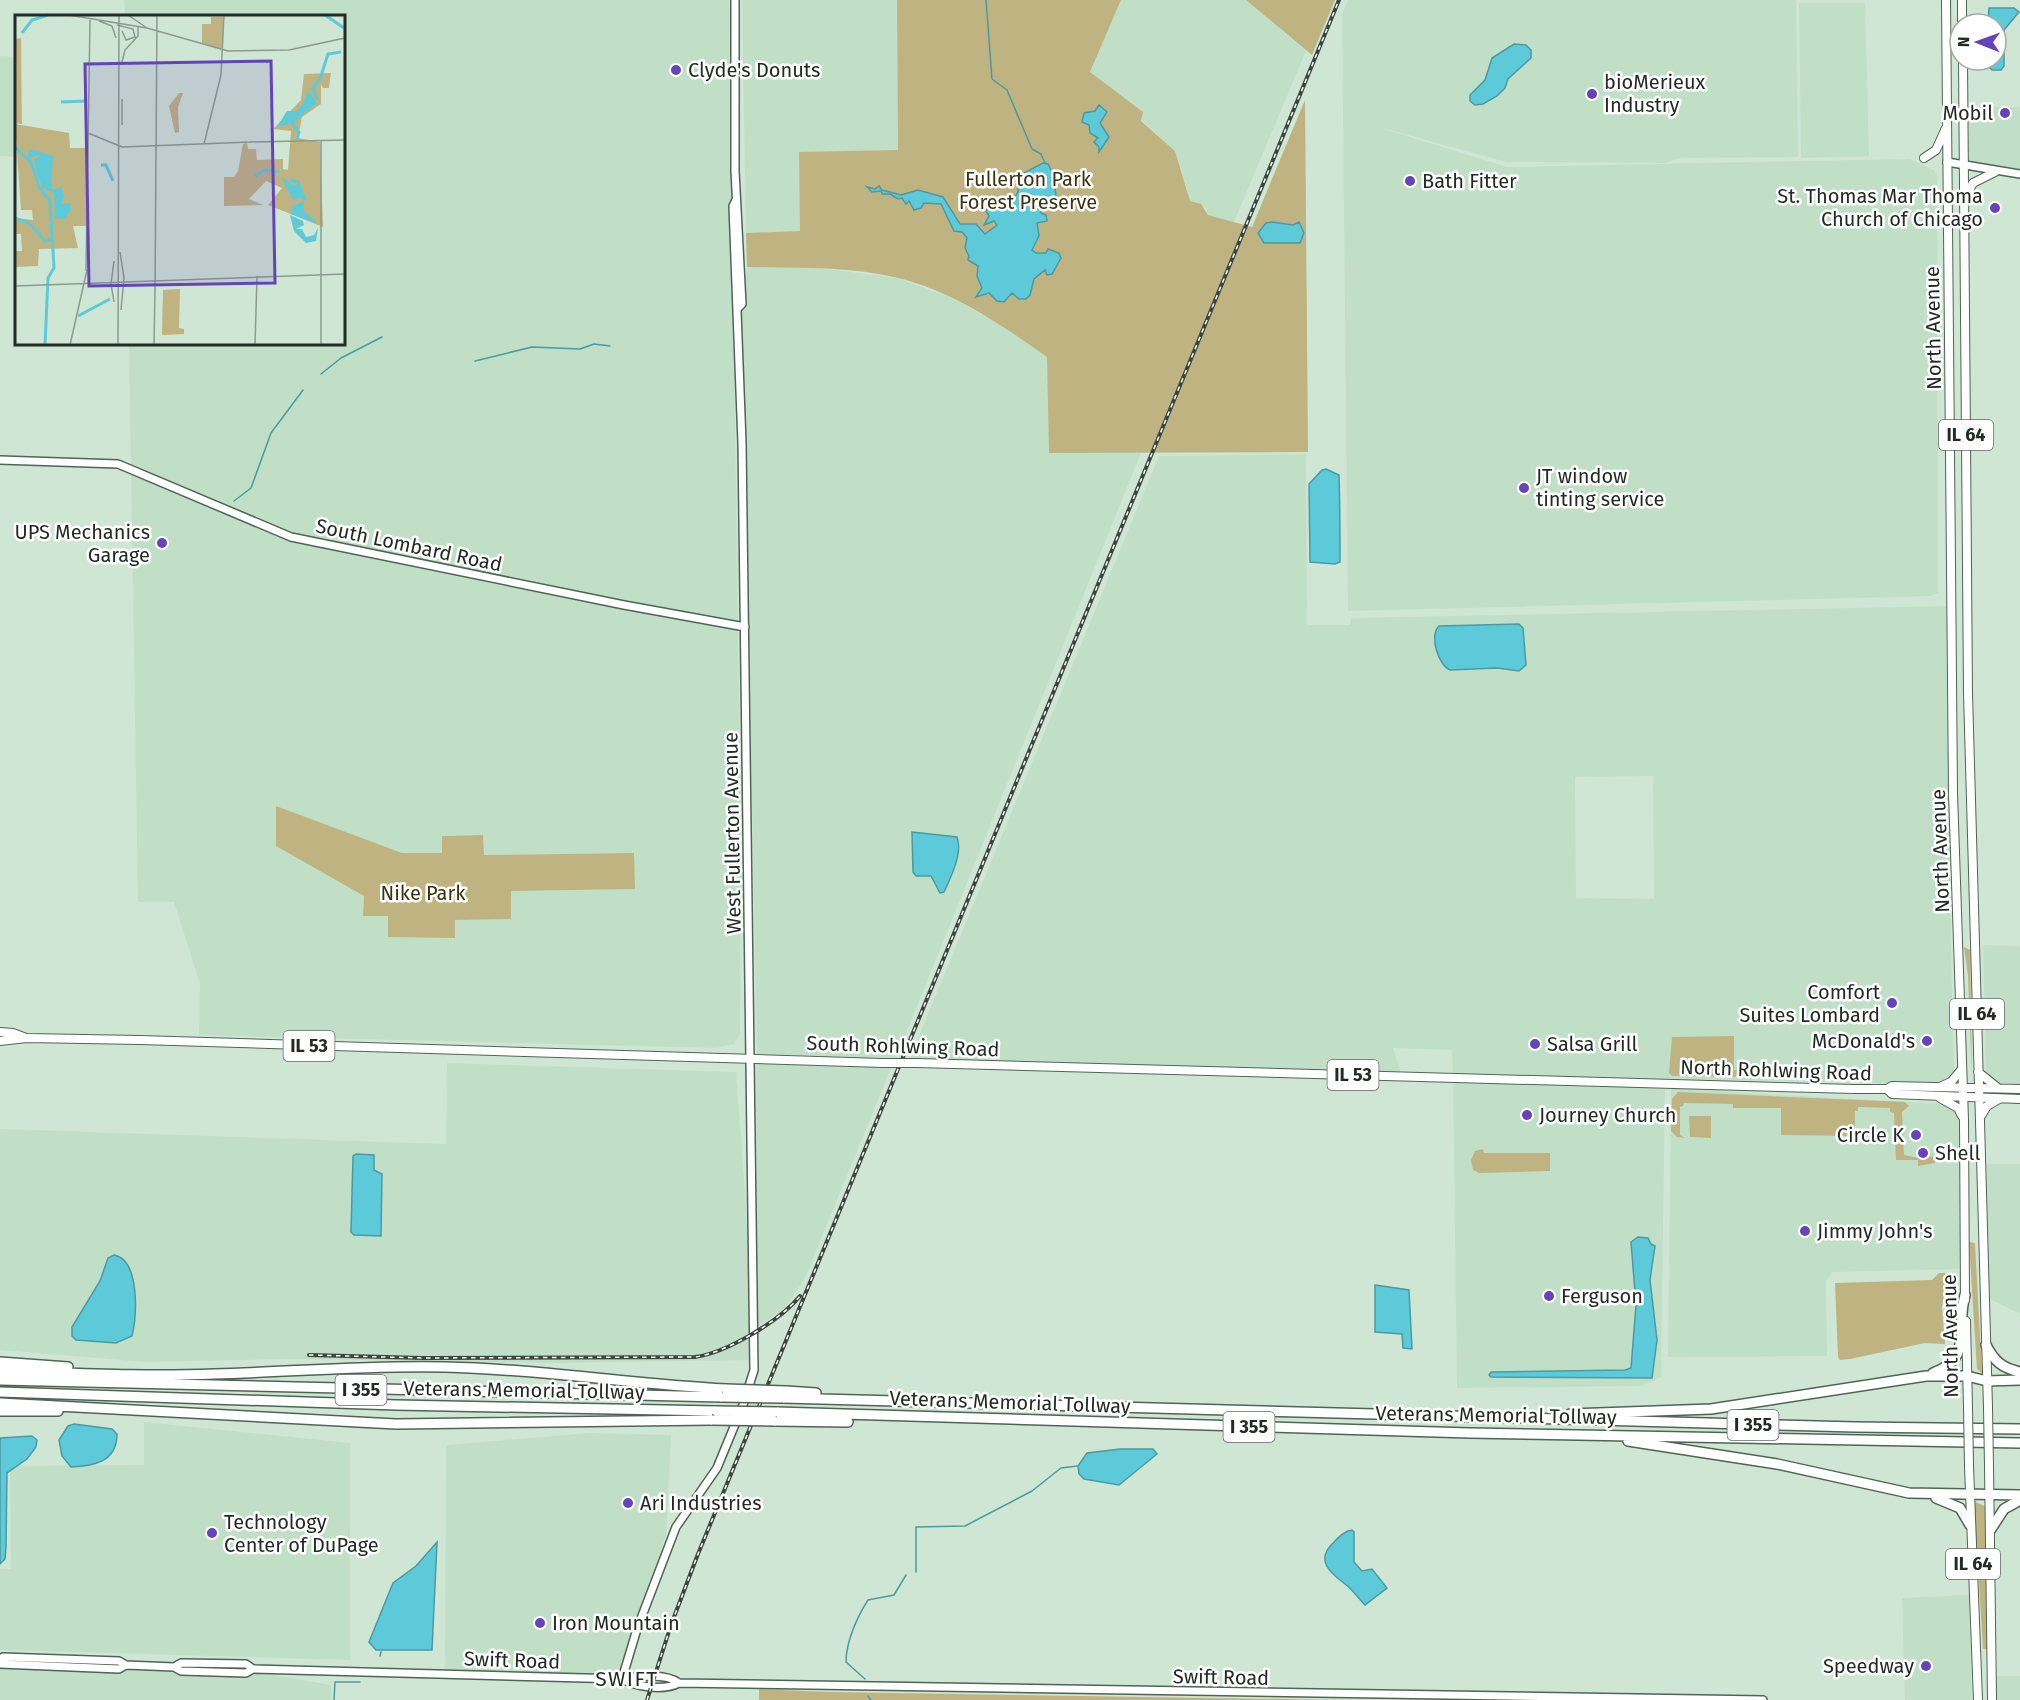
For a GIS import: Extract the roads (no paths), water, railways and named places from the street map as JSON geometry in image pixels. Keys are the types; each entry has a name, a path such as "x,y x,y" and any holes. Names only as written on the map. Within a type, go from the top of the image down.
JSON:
{"highway":[{"path":"1926,1376 1946,1368 1959,1353 1960,1314 1965,1295"},
{"path":"1986,1345 2001,1366 2020,1372"},
{"path":"0,1362 157,1375"},
{"path":"0,1371 157,1375 350,1367 446,1367 547,1372 724,1393"},
{"path":"1487,1417 1711,1409 1926,1376 1967,1376 1987,1381 2020,1380"},
{"name":"Veterans Memorial Tollway","path":"0,1380 784,1394 860,1399 1487,1417 2020,1429"},
{"name":"Veterans Memorial Tollway","path":"0,1392 714,1416 920,1418 1578,1435 2020,1443"},
{"path":"0,1402 396,1424 714,1416"},
{"path":"0,1411 133,1410"},
{"path":"1578,1435 1777,1464 1924,1495 1960,1508 1971,1525"},
{"path":"1924,1495 2020,1495"},
{"path":"1991,1529 2004,1509 2020,1500"}],"main road":[{"name":"North Avenue","path":"1946,0 1954,804 1964,1120 1969,1466 1978,1698"},
{"name":"North Avenue","path":"1963,72 1967,621 1991,1529 1992,1700"},
{"path":"1924,158 1936,150 1947,124"},
{"path":"1965,197 1973,183 1995,172"},
{"path":"1959,938 1975,943"},
{"name":"IL 53","path":"0,1032 13,1033 27,1038"},
{"name":"South Rohlwing Road","path":"27,1038 1665,1083"},
{"name":"IL 53","path":"0,1041 27,1038"},
{"path":"1941,1087 1951,1082 1962,1067"},
{"path":"1978,1072 2000,1089"},
{"name":"North Rohlwing Road","path":"1665,1083 1887,1089 1892,1086 1963,1088"},
{"name":"IL 53","path":"1963,1088 2020,1089"},
{"name":"North Rohlwing Road","path":"1887,1089 1892,1094 1963,1097"},
{"path":"1932,1096 1958,1108 1964,1120"},
{"name":"IL 53","path":"1963,1097 2020,1099"},
{"path":"1979,1120 1994,1100 2005,1098"}],"street":[{"name":"West Fullerton Avenue","path":"622,1679 637,1629 666,1549 682,1514 717,1468 752,1381 755,1357 745,627 738,308 736,305 733,206 736,200 735,0"},
{"path":"1947,162 1995,172 2020,174"},
{"name":"South Lombard Road","path":"0,460 118,464 291,537 624,606 745,627"},
{"name":"Swift Road","path":"0,1662 3,1658 119,1660 126,1665 174,1667 181,1671 246,1673 253,1669 622,1679 633,1685 672,1686 679,1683 1763,1700"}],"water":[{"path":"1989,8 2014,8 2019,12 2008,25 2008,12 1989,12"},
{"path":"1514,44 1526,45 1531,50 1531,58 1508,79 1505,88 1497,96 1483,104 1475,105 1470,101 1470,95 1485,80 1492,58"},
{"path":"1099,105 1107,112 1100,123 1109,137 1099,152 1099,147 1094,142 1098,138 1090,133 1089,125 1082,122 1084,113 1095,111"},
{"path":"1043,163 1048,164 1054,176 1056,196 1047,199 1046,196 1042,196 1041,213 1046,215 1047,221 1037,223 1039,236 1032,250 1036,253 1046,253 1048,249 1059,253 1061,258 1052,274 1047,275 1045,270 1034,279 1030,295 1026,299 1019,299 1012,293 1004,302 997,301 989,293 976,297 982,288 977,276 978,266 968,260 969,256 965,248 967,238 962,232 954,231 941,204 924,203 921,208 914,210 909,201 906,204 902,198 882,194 881,191 872,192 867,187 875,189 879,186 882,190 901,195 918,190 943,197 960,224 976,224 985,234 997,225 994,221 984,225 989,216 986,211 996,198 1014,198 1018,192 1018,176"},
{"path":"1299,222 1304,233 1300,243 1264,243 1258,233 1266,223 1293,225"},
{"path":"1326,469 1339,475 1340,562 1335,564 1310,562 1309,484 1322,470"},
{"path":"1519,624 1523,628 1526,665 1519,671 1497,668 1450,670 1442,662 1436,650 1435,636 1439,626"},
{"path":"912,832 957,837 957,857 944,892 940,893 931,876 916,876 913,872"},
{"path":"356,1154 374,1155 374,1170 382,1174 381,1236 354,1235 351,1232 353,1156"},
{"path":"1638,1237 1648,1238 1655,1246 1650,1280 1657,1340 1652,1378 1491,1377 1489,1375 1491,1372 1625,1370 1631,1368 1636,1305 1631,1242"},
{"path":"114,1255 122,1259 128,1267 135,1290 132,1336 116,1343 76,1340 72,1336 72,1327 100,1281 108,1258"},
{"path":"1375,1285 1409,1290 1412,1349 1403,1348 1402,1334 1375,1332"},
{"path":"74,1424 112,1429 117,1434 113,1451 103,1461 96,1464 71,1467 62,1456 59,1440 68,1426"},
{"path":"32,1436 37,1440 36,1447 27,1459 7,1473 6,1547 5,1559 0,1564 0,1438"},
{"path":"1120,1449 1153,1449 1157,1454 1119,1485 1084,1479 1079,1474 1078,1466 1087,1453"},
{"path":"1352,1530 1354,1532 1354,1562 1362,1571 1372,1569 1387,1588 1365,1605 1330,1571 1325,1561 1325,1555 1333,1543 1344,1533"},
{"path":"437,1542 432,1650 376,1650 369,1642 393,1583 416,1566"}],"waterway":[{"path":"986,0 992,79 1007,90 1032,149 1041,154 1045,163"},
{"path":"321,374 341,358 382,337"},
{"path":"475,361 532,347 580,349 594,344 610,346"},
{"path":"234,501 251,488 271,433 303,390"},
{"path":"916,1572 916,1527 965,1526 1032,1491 1061,1468 1077,1466"},
{"path":"865,1679 846,1662 853,1630 868,1600 894,1595 906,1575"},
{"path":"380,1656 381,1652"},
{"path":"334,1700 335,1682 360,1682"},
{"path":"868,1696 871,1700"}],"railway":[{"path":"647,1700 671,1625 698,1554 1339,0"},
{"path":"309,1355 423,1358 695,1357 737,1343 780,1316 800,1296"}],"place":[{"name":"Clyde's Donuts","path":"676,70"},
{"name":"bioMerieux Industry","path":"1592,94"},
{"name":"Mobil","path":"2005,113"},
{"name":"Bath Fitter","path":"1410,181"},
{"name":"St. Thomas Mar Thoma Church of Chicago","path":"1995,208"},
{"name":"JT window tinting service","path":"1524,488"},
{"name":"UPS Mechanics Garage","path":"162,543"},
{"name":"Comfort Suites Lombard","path":"1892,1003"},
{"name":"McDonald's","path":"1927,1041"},
{"name":"Salsa Grill","path":"1535,1044"},
{"name":"Journey Church","path":"1527,1115"},
{"name":"Circle K","path":"1916,1135"},
{"name":"Shell","path":"1923,1153"},
{"name":"Jimmy John's","path":"1805,1231"},
{"name":"Ferguson","path":"1549,1296"},
{"name":"Ari Industries","path":"628,1503"},
{"name":"Technology Center of DuPage","path":"212,1533"},
{"name":"Iron Mountain","path":"540,1623"},
{"name":"Speedway","path":"1926,1666"}],"district":[{"name":"SWIFT","path":"627,1679"}],"park label":[{"name":"Fullerton Park Forest Preserve","path":"1028,190"},
{"name":"Nike Park","path":"423,893"}]}
